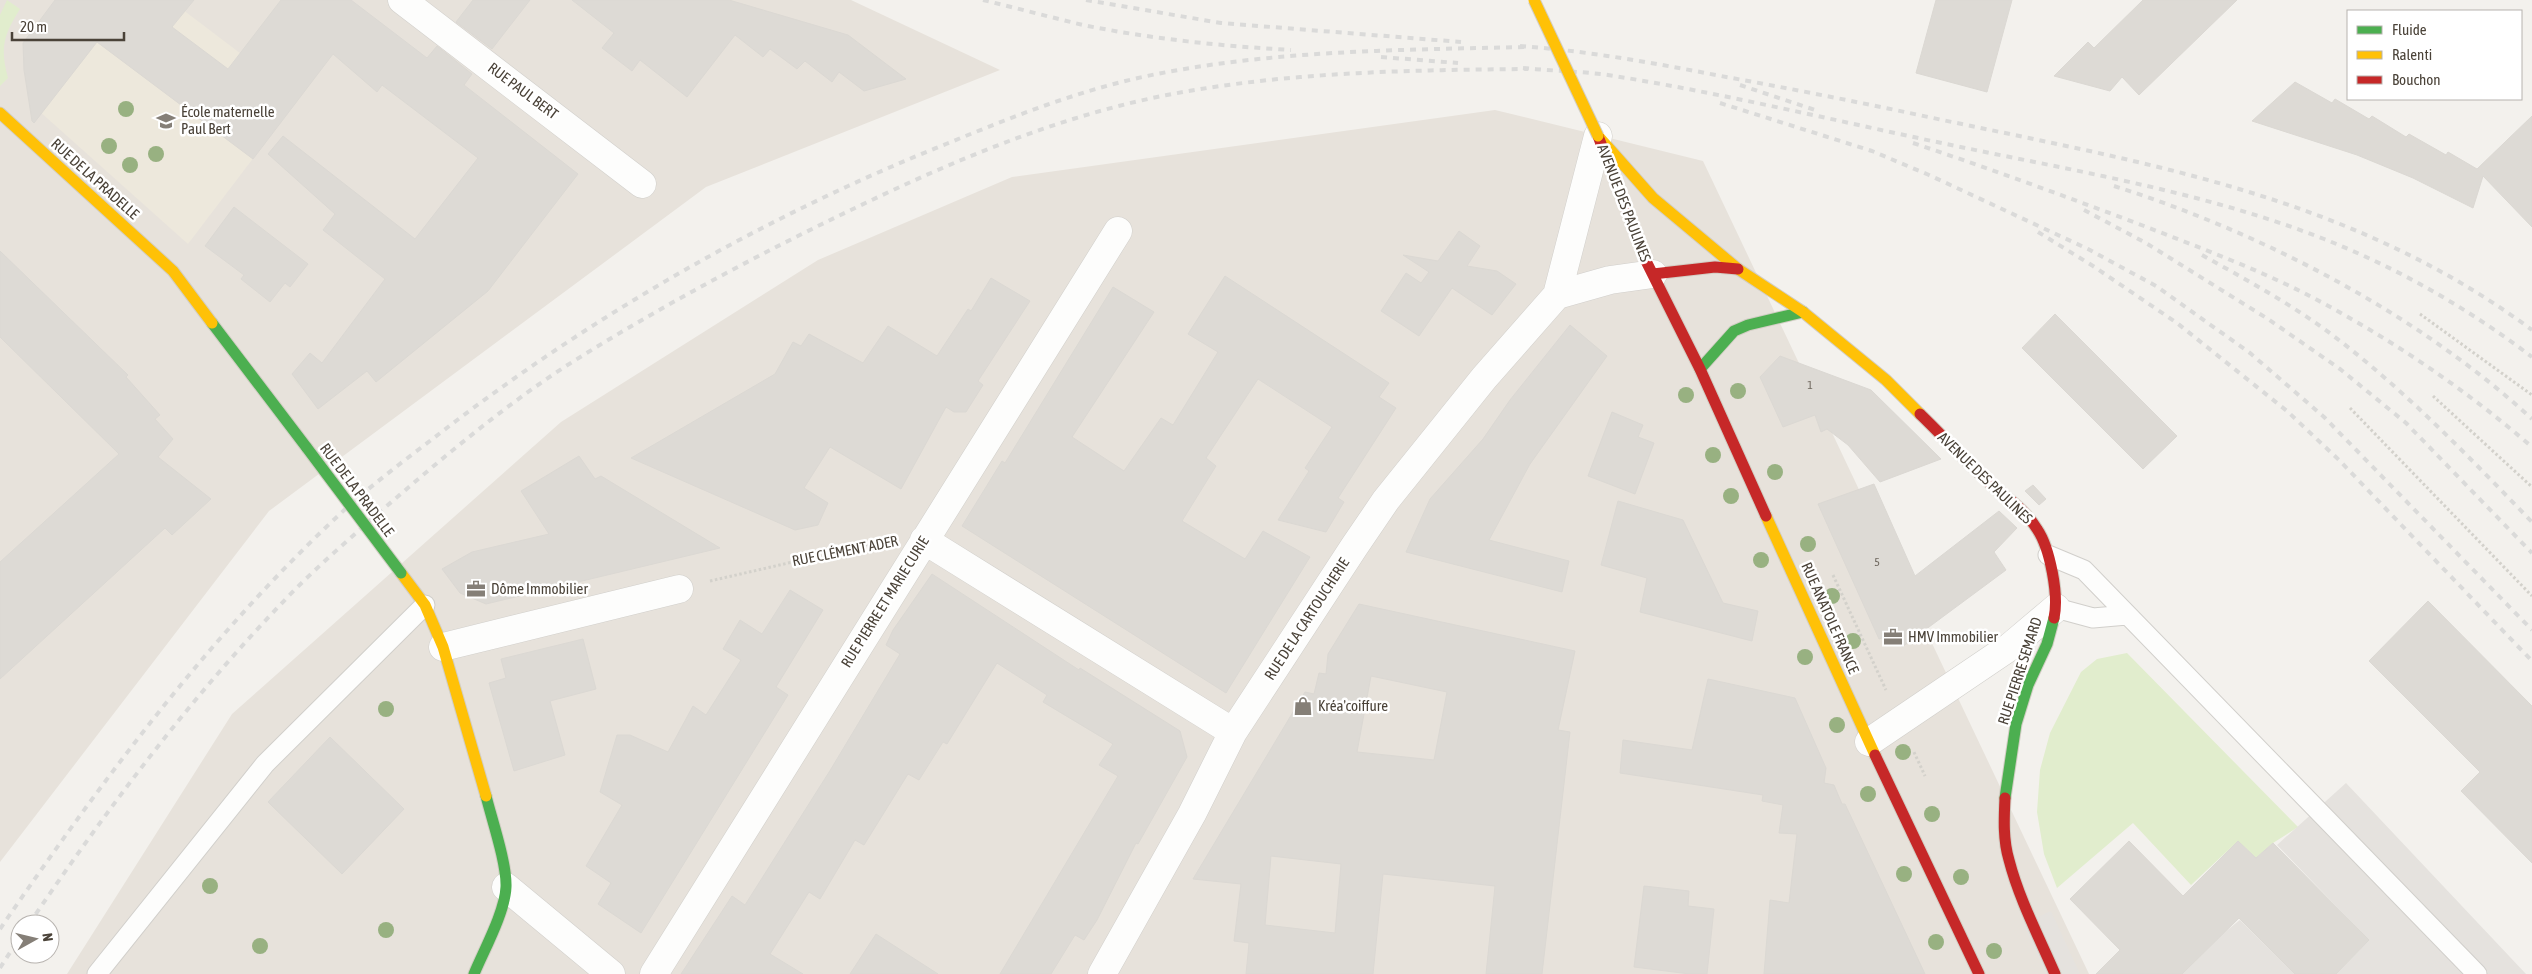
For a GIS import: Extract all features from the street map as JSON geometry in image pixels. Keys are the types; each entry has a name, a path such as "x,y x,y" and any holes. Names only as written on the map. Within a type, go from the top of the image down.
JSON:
{"main road":[{"name":"AVENUE DES PAULINES","path":"1534,0 1598,136 1653,274 1715,267 1738,269"},
{"name":"RUE DE LA PRADELLE","path":"0,113 173,271 424,605 443,647 498,838 506,887 497,921 474,974"},
{"name":"AVENUE DES PAULINES","path":"1598,136 1653,198 1738,269 1803,312 1886,380 1993,486 2024,511 2039,531 2048,554 2055,580 2056,608"},
{"name":"RUE ANATOLE FRANCE","path":"1653,274 1700,369 1869,742 1979,974"},
{"path":"1700,369 1734,331 1748,325 1803,312"},
{"name":"RUE PIERRE SEMARD","path":"2055,974 2017,888 2008,858 2004,826 2006,789 2016,724 2028,685 2047,644 2056,608"}],"street":[{"name":"RUE PAUL BERT","path":"402,0 642,184"},
{"name":"RUE DE LA CARTOUCHERIE","path":"1102,974 1192,814 1233,732 1386,500 1484,378 1557,295 1598,136"},
{"name":"RUE PIERRE ET MARIE CURIE","path":"654,974 1118,231"},
{"path":"1557,295 1610,280 1653,274"},
{"path":"924,540 1233,732"},
{"path":"443,647 678,588"},
{"path":"1869,742 2011,646 2056,608"},
{"path":"506,887 612,974"}],"lane":[{"path":"2048,554 2084,570 2477,974"},
{"path":"97,974 265,764 424,605"},
{"path":"2056,608 2093,618 2127,615"}],"path":[{"path":"2420,314 2532,396"},
{"path":"2433,396 2532,487"},
{"path":"2350,408 2532,596"},
{"name":"RUE CLÉMENT ADER","path":"678,588 892,539 924,540"}],"shaded area":[{"path":"0,0 851,0 1000,70 706,187 269,511 0,862"},
{"name":"École maternelle Paul Bert","path":"170,0 299,98 188,244 29,102 24,70"},
{"path":"1495,110 1703,161 2089,974 67,974 232,714 561,422 818,260 1012,177"},
{"path":"2346,783 2526,974 2336,974 2369,940 2277,845"},
{"path":"2051,911 2080,974 2046,974 2023,924"},
{"path":"2240,920 2295,974 2182,974 2221,935"}],"green space":[{"path":"7,0 20,9 10,27 5,42 4,58 8,78 0,86 0,15"},
{"path":"2127,653 2298,827 2273,843 2256,858 2238,841 2191,885 2133,823 2057,888 2044,854 2037,812 2040,770 2050,733 2081,672 2097,659"}],"building":[{"path":"55,0 194,0 172,27 228,69 281,0 351,0 427,58 437,46 472,74 464,85 578,174 488,291 376,382 367,371 318,409 292,374 310,353 322,363 385,279 323,230 335,214 268,154 283,136 415,239 478,158 382,85 377,92 333,54 253,159 97,42 34,123 32,121 24,70 23,43"},
{"path":"473,0 530,0 492,49 456,22"},
{"path":"572,0 729,0 848,35 906,79 864,91 839,72 832,82 805,61 797,69 770,49 763,57 735,35 687,97 640,60 632,71 602,48 614,33"},
{"path":"1936,0 2012,0 1987,92 1916,73"},
{"path":"2143,0 2237,0 2139,95 2122,77 2110,91 2054,76 2088,42 2094,48"},
{"path":"2295,82 2332,103 2335,99 2369,119 2372,116 2406,137 2409,134 2446,155 2448,152 2477,169 2532,116 2532,227 2483,176 2473,208 2413,178 2357,155 2252,121"},
{"path":"234,207 308,264 290,287 285,283 270,302 241,279 244,275 205,246"},
{"path":"1459,231 1480,246 1467,266 1497,271 1516,284 1492,315 1452,288 1419,336 1381,311 1406,273 1421,283 1429,272 1403,255 1438,261"},
{"path":"0,251 128,375 126,377 160,415 155,419 173,439 158,457 211,499 172,535 165,528 0,679 0,562 119,454 0,337"},
{"path":"1225,276 1389,383 1379,397 1396,408 1338,498 1344,502 1326,532 1278,520 1309,471 1305,468 1332,427 1258,379 1206,458 1216,466 1182,521 1245,559 1263,531 1310,557 1226,693 962,526 1002,461 1005,463 1113,287 1154,312 1072,437 1124,471 1161,418 1173,425 1218,352 1188,334"},
{"path":"991,278 1030,301 978,381 983,385 966,412 954,412 946,407 901,489 830,447 804,488 828,503 818,525 795,530 631,458 775,374 793,342 801,346 809,334 863,363 888,326 937,356 968,309 971,311"},
{"path":"2055,314 2177,436 2143,469 2022,348"},
{"path":"1570,325 1607,356 1530,464 1489,540 1569,561 1562,592 1406,552 1430,499 1483,439 1510,400"},
{"path":"1780,356 1871,390 1941,459 1880,482 1848,445 1827,429 1821,432 1815,415 1783,427 1760,377"},
{"path":"1612,412 1643,425 1638,437 1654,443 1635,494 1588,476"},
{"path":"579,456 595,479 601,476 720,548 486,604 460,593 442,569 472,552 549,534 521,491"},
{"path":"1874,484 1915,576 1999,511 2017,528 1994,552 2006,570 1902,647 1898,640 1890,644 1887,636 1879,639 1818,504"},
{"path":"2033,485 2046,499 2039,505 2025,491"},
{"path":"1618,501 1683,520 1723,603 1758,611 1752,641 1640,612 1647,578 1601,565"},
{"path":"932,574 1079,670 1080,668 1180,731 1187,757 1138,844 1136,843 1097,920 1084,940 1075,935 1051,974 1000,974 1118,776 1099,765 1113,744 1043,702 1047,695 997,663 947,744 943,742 919,780 908,774 864,845 855,840 820,899 809,892 770,954 803,974 681,974 732,896 745,905 831,769 900,654 886,645 893,630"},
{"path":"790,590 823,610 776,687 788,695 641,933 598,904 611,883 586,866 622,805 600,792 617,735 630,735 668,752 693,706 706,715 741,660 723,649 740,620 762,634"},
{"path":"2428,601 2532,706 2532,863 2461,791 2480,772 2369,661"},
{"path":"1359,604 1575,651 1558,730 1570,732 1542,974 1486,974 1495,886 1383,874 1373,974 1246,974 1249,943 1234,941 1241,884 1193,879 1305,692 1314,694 1319,673 1326,674 1328,654","holes":["1371,676 1447,692 1434,760 1357,752","1271,856 1341,864 1335,933 1265,925"]},
{"path":"583,639 596,689 550,701 565,755 514,771 489,683 506,678 501,659"},
{"path":"1708,679 1795,698 1826,768 1824,783 1834,785 1842,804 1845,804 1925,974 1764,974 1770,900 1789,903 1797,834 1779,833 1783,805 1762,801 1763,795 1620,773 1623,740 1692,750"},
{"path":"330,737 404,809 342,874 268,802"},
{"path":"2129,841 2183,896 2238,841 2256,858 2273,843 2369,940 2336,974 2295,974 2239,918 2182,974 2096,974 2120,950 2070,899"},
{"path":"1644,886 1689,891 1688,906 1714,909 1707,974 1690,974 1634,967"},
{"path":"876,934 938,974 850,974"}],"railway":[{"path":"983,0 1083,25 1135,34 1213,44 1291,50"},
{"path":"1086,0 1221,23 1461,42"},
{"path":"1520,46 1621,58 1820,95 2081,149 2238,189 2314,214 2389,245 2462,283 2532,330"},
{"path":"0,929 117,765 201,660 292,561 340,514 393,469 506,384 625,305 687,269 750,234 880,172 1020,115 1070,97 1121,82 1194,67 1288,56 1526,47"},
{"path":"1381,57 1458,63"},
{"path":"1523,68 1608,75 1689,89 2081,171 2228,207 2324,239 2406,276 2483,322 2532,357"},
{"path":"36,914 117,799 180,719 246,641 305,580 403,492 494,417 566,366 659,310 787,241 903,185 1033,132 1122,105 1212,87 1302,77 1437,70 1528,69"},
{"path":"1740,85 1818,111"},
{"path":"1720,103 1872,151 1929,175 2088,249 2156,286 2250,353 2324,417 2532,630"},
{"path":"1913,143 2029,183 2144,226 2245,266 2304,293 2364,326 2423,363 2479,404 2532,447"},
{"path":"2114,186 2226,227 2281,252 2335,280 2439,344 2487,380 2532,419"},
{"path":"2084,210 2146,243 2268,319 2340,369 2406,423 2532,553"},
{"path":"2038,232 2093,266 2177,323 2287,411 2339,460 2532,661"},
{"path":"2202,255 2300,312 2358,355 2435,424 2532,522"},
{"path":"0,968 10,952"}],"traffic: fast":[{"path":"1700,369 1734,331 1748,325 1803,312"},
{"path":"212,323 307,448"},
{"path":"307,448 401,573"},
{"path":"2005,798 2016,724 2028,685 2047,644 2054,618"},
{"path":"474,974 498,919 506,887 502,854 486,796"}],"traffic: slow":[{"path":"1534,0 1598,136"},
{"path":"0,113 173,271 212,323"},
{"path":"1599,137 1653,198 1738,269 1803,312 1886,380 1920,414"},
{"path":"1766,516 1875,755"},
{"path":"401,573 425,605 443,647 486,796"}],"traffic: jam":[{"path":"1598,136 1647,263 1700,369 1766,516"},
{"path":"1653,274 1715,267 1738,269"},
{"path":"1920,414 1984,478 2023,511 2037,529 2046,548 2052,572 2055,597 2054,618"},
{"path":"1875,755 1979,974"},
{"path":"2005,798 2005,837 2013,875 2055,974"}],"place":[{"name":"École maternelle Paul Bert","path":"166,121"},
{"name":"Dôme Immobilier","path":"476,589"},
{"name":"HMV Immobilier","path":"1893,637"},
{"name":"Kréa'coiffure","path":"1303,706"}]}
